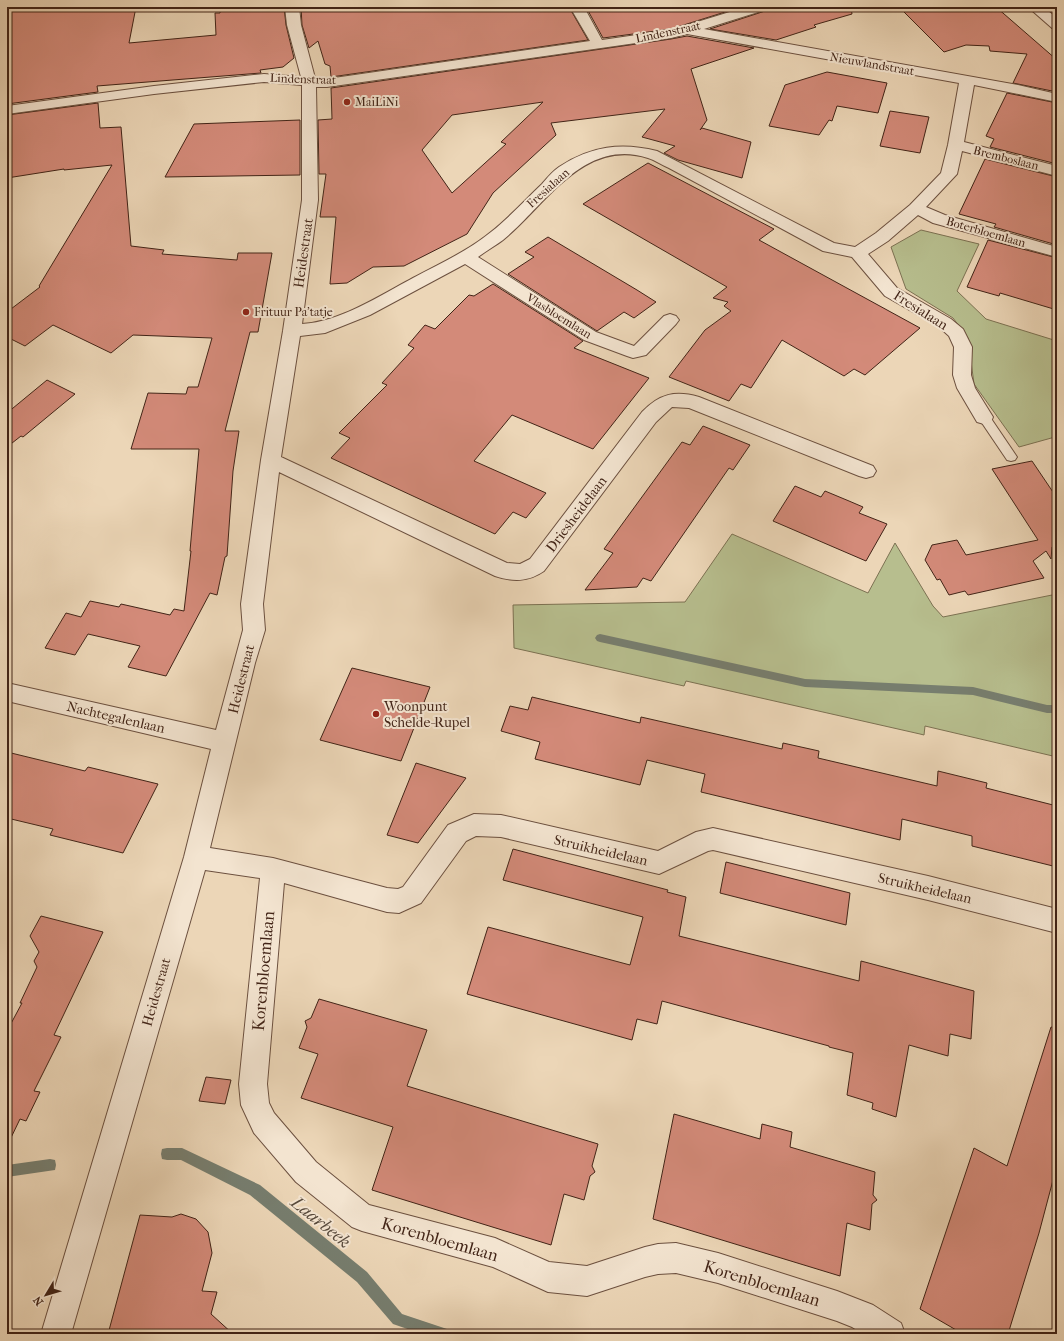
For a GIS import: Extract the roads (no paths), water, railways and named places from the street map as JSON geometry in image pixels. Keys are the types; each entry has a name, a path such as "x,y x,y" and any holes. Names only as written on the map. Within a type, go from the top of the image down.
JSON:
{"street":[{"name":"Heidestraat","path":"56,1334 196,857 244,663 254,630 252,604 271,460 292,331 310,200 308,81 294,25 292,7"},
{"path":"577,7 598,44"},
{"name":"Lindenstraat","path":"7,110 154,90 264,78 328,82 688,30 760,7"},
{"path":"1035,7 1057,25"},
{"name":"Nieuwlandstraat","path":"688,30 1018,89 1057,98"},
{"path":"858,253 882,237 916,208 949,174 956,145 967,81"},
{"name":"Bremboslaan","path":"956,145 1057,171"},
{"name":"Fresialaan","path":"292,331 319,329 364,311 466,257 497,236 564,171 593,156 615,150 636,151 652,154 675,164 829,247 858,253 891,292 945,323 957,333 963,347 962,375 966,388 984,417"},
{"name":"Boterbloemlaan","path":"916,208 939,219 1057,252"},
{"name":"Vlasbloemlaan","path":"466,257 590,336 633,352 640,351 670,320"},
{"name":"Driesheidelaan","path":"271,460 502,570 523,573 537,565 649,417 666,401 678,400 692,402 866,471"},
{"name":"Nachtegalenlaan","path":"7,692 225,742"},
{"name":"Struikheidelaan","path":"196,857 273,869 387,900 399,901 412,895 457,833 474,825 501,826 659,863 705,840 713,839 928,888 1057,921"},
{"name":"Korenbloemlaan","path":"273,869 253,1084 255,1105 264,1123 306,1172 362,1217 494,1253 548,1277 587,1281 645,1262 658,1259 676,1258 718,1268 837,1306 862,1316 890,1334"}],"lane":[{"path":"984,417 1011,457"}],"waterway":[{"path":"600,638 805,683 973,691 1047,709 1057,709"},
{"name":"Laarbeek","path":"167,1154 182,1154 255,1190 362,1277 398,1319 442,1334"},
{"name":"Laarbeek","path":"7,1171 50,1165"}],"place":[{"name":"MaiLiNi","path":"347,102"},
{"name":"Frituur Pa'tatje","path":"246,312"},
{"name":"Woonpunt Schelde-Rupel","path":"376,714"}]}
